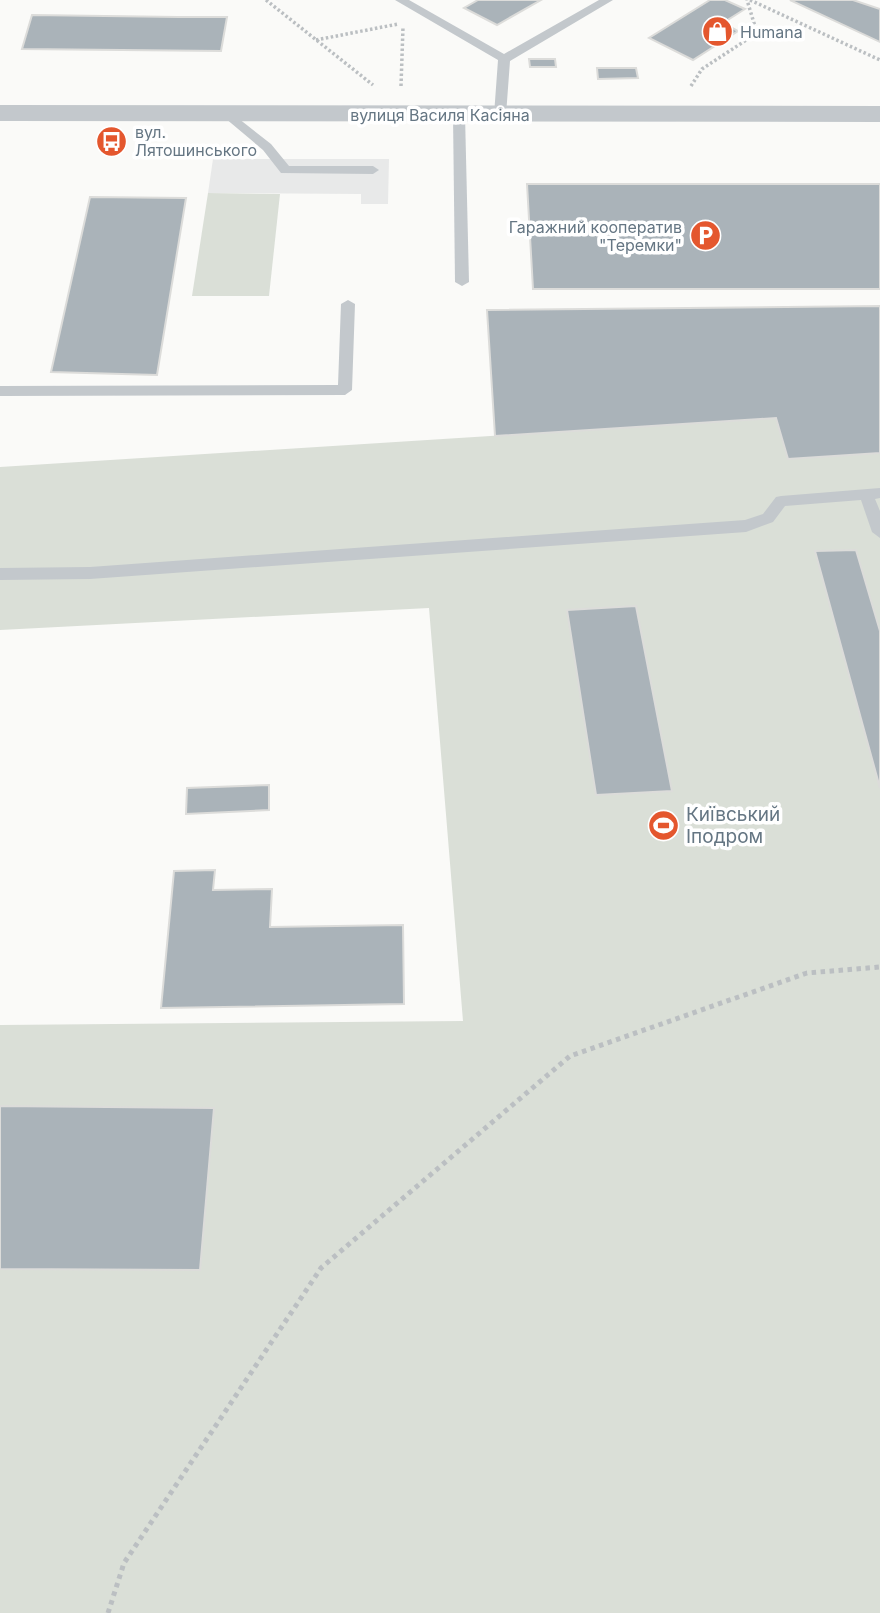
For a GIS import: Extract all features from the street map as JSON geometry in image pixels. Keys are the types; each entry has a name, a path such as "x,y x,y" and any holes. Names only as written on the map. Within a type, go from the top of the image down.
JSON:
{"street":[{"name":"вулиця Василя Касіяна","path":"0,113 880,114"}],"lane":[{"path":"401,0 504,59"},
{"path":"504,59 607,0"},
{"path":"500,115 504,59"},
{"path":"229,115 267,147 285,170 373,170"},
{"path":"459,115 462,282"},
{"path":"0,391 345,390 348,304"},
{"path":"0,573 90,573 746,526 768,518 781,501 873,493 880,533"}],"path":[{"path":"266,0 373,86"},
{"path":"749,0 880,61"},
{"path":"691,86 702,69 757,33 749,0"},
{"path":"316,40 403,24 401,86"},
{"path":"108,1613 124,1563 321,1268 570,1056 807,973 880,967"}],"shaded area":[{"path":"213,159 389,159 388,204 361,204 361,194 208,193"},
{"path":"208,193 280,194 269,296 192,296"},
{"name":"Київський Іподром","path":"776,418 788,459 880,453 880,1613 0,1613 0,1025 463,1021 429,608 0,630 0,467"}],"building":[{"path":"478,0 541,0 497,25 464,8"},
{"path":"710,0 725,0 745,9 723,23 738,31 693,60 649,38"},
{"path":"790,0 853,0 880,9 880,42"},
{"path":"32,15 227,17 221,51 22,49"},
{"path":"529,59 555,59 556,67 530,67"},
{"path":"597,68 636,68 638,78 598,79"},
{"name":"Гаражний кооператив \"Теремки\"","path":"527,184 880,184 880,289 533,289"},
{"path":"90,197 186,198 157,375 51,372"},
{"path":"880,306 880,453 788,459 776,418 495,436 487,310"},
{"path":"856,550 880,631 880,788 815,551"},
{"path":"636,606 672,791 596,795 567,610"},
{"path":"269,785 269,810 186,814 187,788"},
{"path":"215,870 213,890 272,889 270,927 403,925 404,1004 161,1008 174,871"},
{"path":"0,1106 214,1108 200,1270 0,1269"}],"place":[{"name":"Humana","path":"717,32"},
{"name":"вул. Лятошинського","path":"112,141"},
{"name":"Гаражний кооператив \"Теремки\"","path":"705,236"},
{"name":"Київський Іподром","path":"663,825"}]}
